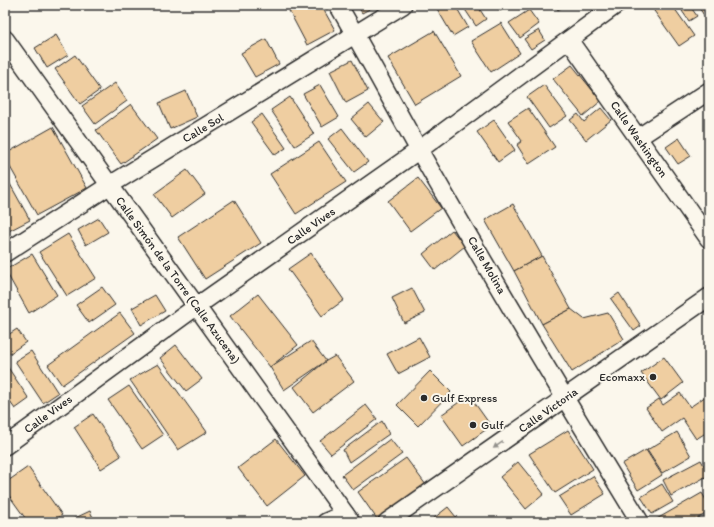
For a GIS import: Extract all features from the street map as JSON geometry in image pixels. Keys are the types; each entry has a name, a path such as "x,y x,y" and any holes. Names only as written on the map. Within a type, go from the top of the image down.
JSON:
{"street":[{"name":"Calle Molina","path":"338,5 420,150 565,398 640,522"},
{"name":"Calle Sol","path":"5,253 110,185 403,5"},
{"name":"Calle Vives","path":"5,446 197,306 420,150 616,5"},
{"name":"Calle Simón de la Torre (Calle Azucena)","path":"5,39 348,518"},
{"name":"Calle Washington","path":"569,40 639,137 709,239"},
{"path":"639,137 709,91"},
{"name":"Calle Victoria","path":"387,522 709,297"},
{"path":"326,522 348,518"}],"building":[{"path":"286,5 321,5 335,30 307,45"},
{"path":"357,5 377,5 362,13"},
{"path":"439,5 455,5 468,27 453,36 436,7"},
{"path":"462,5 477,5 486,19 476,26"},
{"path":"496,5 510,5 500,11"},
{"path":"555,5 565,5 558,10"},
{"path":"657,5 672,5 694,36 679,46 652,8"},
{"path":"697,5 709,5 708,21"},
{"path":"690,6 697,16 689,21 682,11"},
{"path":"529,10 539,24 520,38 509,23"},
{"path":"501,23 520,53 491,72 471,41"},
{"path":"539,30 545,40 531,49 524,39"},
{"path":"434,31 461,76 415,104 388,58"},
{"path":"56,35 68,55 47,68 35,48"},
{"path":"266,39 279,64 255,77 241,53"},
{"path":"75,55 100,90 80,104 55,69"},
{"path":"352,60 368,91 346,103 330,71"},
{"path":"572,65 601,101 583,116 553,79"},
{"path":"115,83 127,101 95,124 82,106"},
{"path":"320,85 339,117 322,127 303,94"},
{"path":"544,85 567,116 549,128 527,97"},
{"path":"186,91 197,117 170,129 159,103"},
{"path":"290,97 314,134 295,146 271,110"},
{"path":"131,104 157,139 121,164 96,130"},
{"path":"369,104 384,122 366,137 351,119"},
{"path":"528,108 555,147 529,164 517,145 522,141 508,121"},
{"path":"601,108 611,120 586,140 570,120 578,114 584,122"},
{"path":"262,114 286,148 275,155 251,122"},
{"path":"494,120 515,150 498,162 477,132"},
{"path":"53,127 87,188 37,215 5,158 5,154"},
{"path":"342,128 368,162 354,172 328,139"},
{"path":"679,138 691,156 678,164 666,147"},
{"path":"319,142 346,182 296,214 270,174"},
{"path":"187,170 205,194 172,218 154,194"},
{"path":"5,175 30,220 5,233"},
{"path":"418,178 441,208 410,231 388,201"},
{"path":"234,200 261,243 205,279 178,237"},
{"path":"513,204 542,256 514,271 485,220"},
{"path":"99,218 108,232 86,245 78,230"},
{"path":"452,230 465,246 435,270 423,254"},
{"path":"68,234 96,278 67,296 39,252"},
{"path":"311,253 344,300 322,316 288,269"},
{"path":"32,254 57,295 29,313 5,270"},
{"path":"542,256 571,309 542,324 514,271"},
{"path":"102,287 115,305 89,323 76,305"},
{"path":"412,288 425,313 404,323 392,298"},
{"path":"619,293 641,326 634,331 611,299"},
{"path":"258,294 298,345 270,367 230,316"},
{"path":"155,295 165,311 141,325 132,308"},
{"path":"571,309 584,319 608,313 624,339 572,372 542,324"},
{"path":"120,313 135,333 62,385 48,365"},
{"path":"17,329 26,342 9,354 5,348 5,337"},
{"path":"419,337 430,357 398,374 387,354"},
{"path":"311,341 326,361 284,390 270,367"},
{"path":"176,345 202,379 186,391 160,358"},
{"path":"31,351 58,393 43,403 15,361"},
{"path":"335,356 354,381 313,412 294,387 326,361"},
{"path":"664,357 683,383 661,400 641,373"},
{"path":"5,363 29,399 15,409 5,395"},
{"path":"158,364 207,432 178,450 130,380"},
{"name":"Gulf Express","path":"430,371 451,392 418,426 397,405"},
{"path":"129,386 163,435 142,449 108,400"},
{"path":"680,393 690,407 709,394 709,431 696,439 682,418 662,432 646,408 659,399 663,405"},
{"path":"469,395 491,426 463,446 441,415"},
{"path":"366,405 377,419 331,454 320,441"},
{"path":"5,413 11,421 5,425"},
{"path":"93,414 121,456 101,469 74,427"},
{"path":"382,421 389,434 349,462 343,450"},
{"path":"568,430 593,469 555,493 529,454"},
{"path":"677,432 691,456 662,473 647,450"},
{"path":"276,439 305,476 267,506 238,468"},
{"path":"390,439 402,454 353,490 342,475"},
{"path":"646,450 662,475 638,490 622,464"},
{"path":"406,458 426,485 377,519 358,492"},
{"path":"701,460 709,475 671,496 663,480"},
{"path":"518,462 544,494 526,509 500,477"},
{"path":"28,467 62,515 52,522 28,522 5,490 5,483"},
{"path":"593,476 605,494 571,515 559,497"},
{"path":"662,484 673,502 652,514 641,497"},
{"path":"702,493 709,505 709,512 691,522 656,522 655,520"},
{"path":"448,507 460,522 429,522"},
{"path":"90,511 95,522 72,522 71,520"}],"place":[{"name":"Ecomaxx","path":"653,377"},
{"name":"Gulf Express","path":"424,398"},
{"name":"Gulf","path":"473,425"}]}
